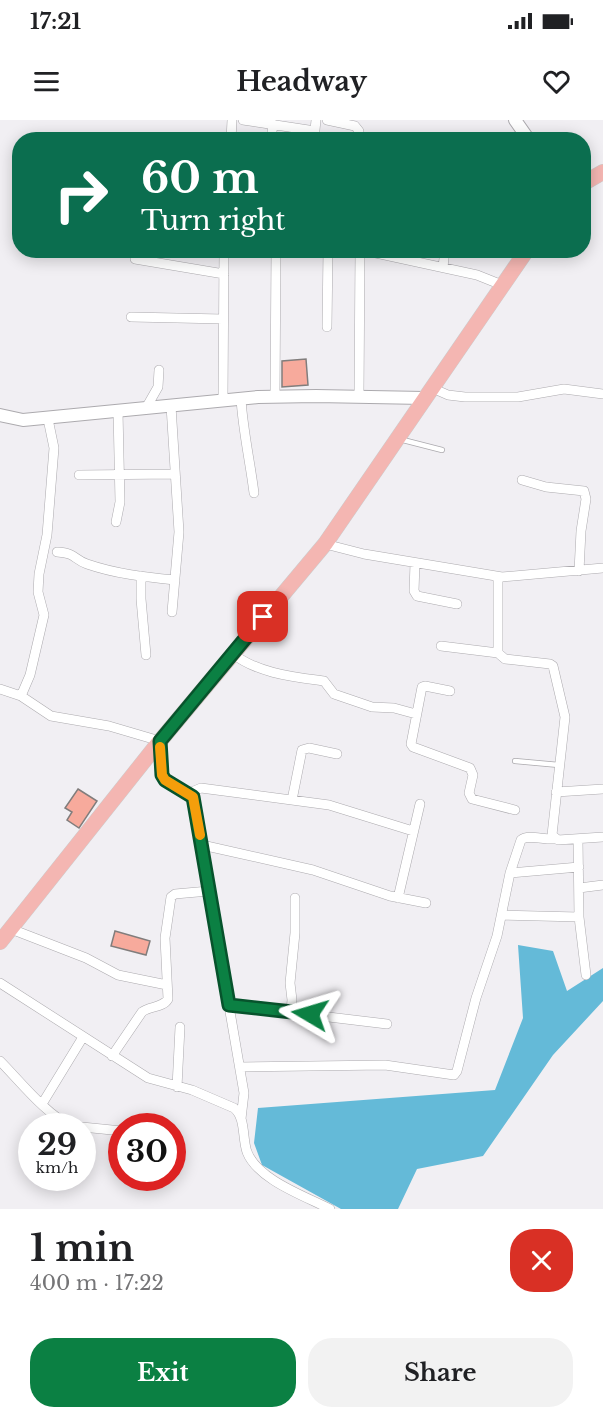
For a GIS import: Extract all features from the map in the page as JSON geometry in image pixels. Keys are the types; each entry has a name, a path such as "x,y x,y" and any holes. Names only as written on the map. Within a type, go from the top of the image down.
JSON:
{"highway":[{"path":"0,942 160,741 325,543 521,258"}],"street":[{"path":"243,120 273,124 303,132"},
{"path":"327,120 355,126 359,132"},
{"path":"272,132 273,124"},
{"path":"223,401 224,258"},
{"path":"274,397 276,258"},
{"path":"327,327 328,258"},
{"path":"359,397 361,258"},
{"path":"400,258 477,275 502,285"},
{"path":"443,267 444,258"},
{"path":"135,259 224,274"},
{"path":"131,317 223,319"},
{"path":"146,408 158,387 159,370"},
{"path":"0,415 23,420 274,397 359,397 428,393 465,397 518,397 564,389 603,394"},
{"path":"241,399 243,434 249,456 254,493"},
{"path":"171,406 179,532 172,612"},
{"path":"116,522 120,502 118,411"},
{"path":"21,696 30,675 44,615 39,592 39,574 47,535 54,448 48,418"},
{"path":"79,475 175,474"},
{"path":"522,480 546,487 584,491 586,499 581,531 579,571"},
{"path":"325,543 352,551 498,577 603,568"},
{"path":"57,552 69,553 85,563 126,574 175,580"},
{"path":"415,563 415,594 457,604"},
{"path":"141,576 146,655"},
{"path":"498,577 498,652"},
{"path":"441,646 498,652 505,659 553,666 565,717 552,832 554,839"},
{"path":"232,653 247,664 299,678 324,681 334,694 372,708 394,708 416,714"},
{"path":"450,691 423,687 411,741 413,747 470,768 473,775 469,793 472,799 515,810"},
{"path":"0,688 21,696 51,716 109,726 160,741 162,775 165,780 189,793 194,801 245,1099 241,1119"},
{"path":"292,801 302,750 309,748 337,754"},
{"path":"189,793 201,788 334,807 413,831"},
{"path":"556,792 603,789"},
{"path":"398,897 420,804"},
{"path":"240,1067 386,1065 454,1075 502,915 510,873 523,837 578,839 603,837"},
{"path":"578,839 579,917 586,975"},
{"path":"202,845 313,870 398,897 426,903"},
{"path":"510,873 579,867"},
{"path":"579,888 603,885"},
{"path":"112,1056 142,1012 147,1008 166,1003 165,938 171,897 175,894 209,891"},
{"path":"291,1011 290,983 295,933 295,898"},
{"path":"502,915 579,917"},
{"path":"11,928 86,958 118,975 167,985"},
{"path":"0,983 148,1078 192,1090 234,1108 241,1119 246,1151 253,1164 264,1175 330,1209"},
{"path":"229,1005 387,1024"},
{"path":"177,1087 180,1028"},
{"path":"42,1104 83,1037"},
{"path":"0,1060 52,1113"}],"lane":[{"path":"396,439 442,450"},
{"path":"515,761 559,765"}],"water":[{"path":"518,945 553,951 567,991 603,968 603,1001 553,1055 483,1156 417,1169 398,1209 341,1209 262,1165 254,1143 258,1108 495,1090 523,1018"}],"building":[{"path":"306,359 308,385 282,387 282,361"},
{"path":"78,789 97,801 79,828 67,820 72,812 65,808"},
{"path":"115,931 150,941 146,955 111,946"}],"slow traffic":[{"path":"160,747 162,775 165,780 193,797 200,835"}],"route":[{"path":"263,617 160,741 162,775 165,780 193,797 229,1005 310,1014"}]}
